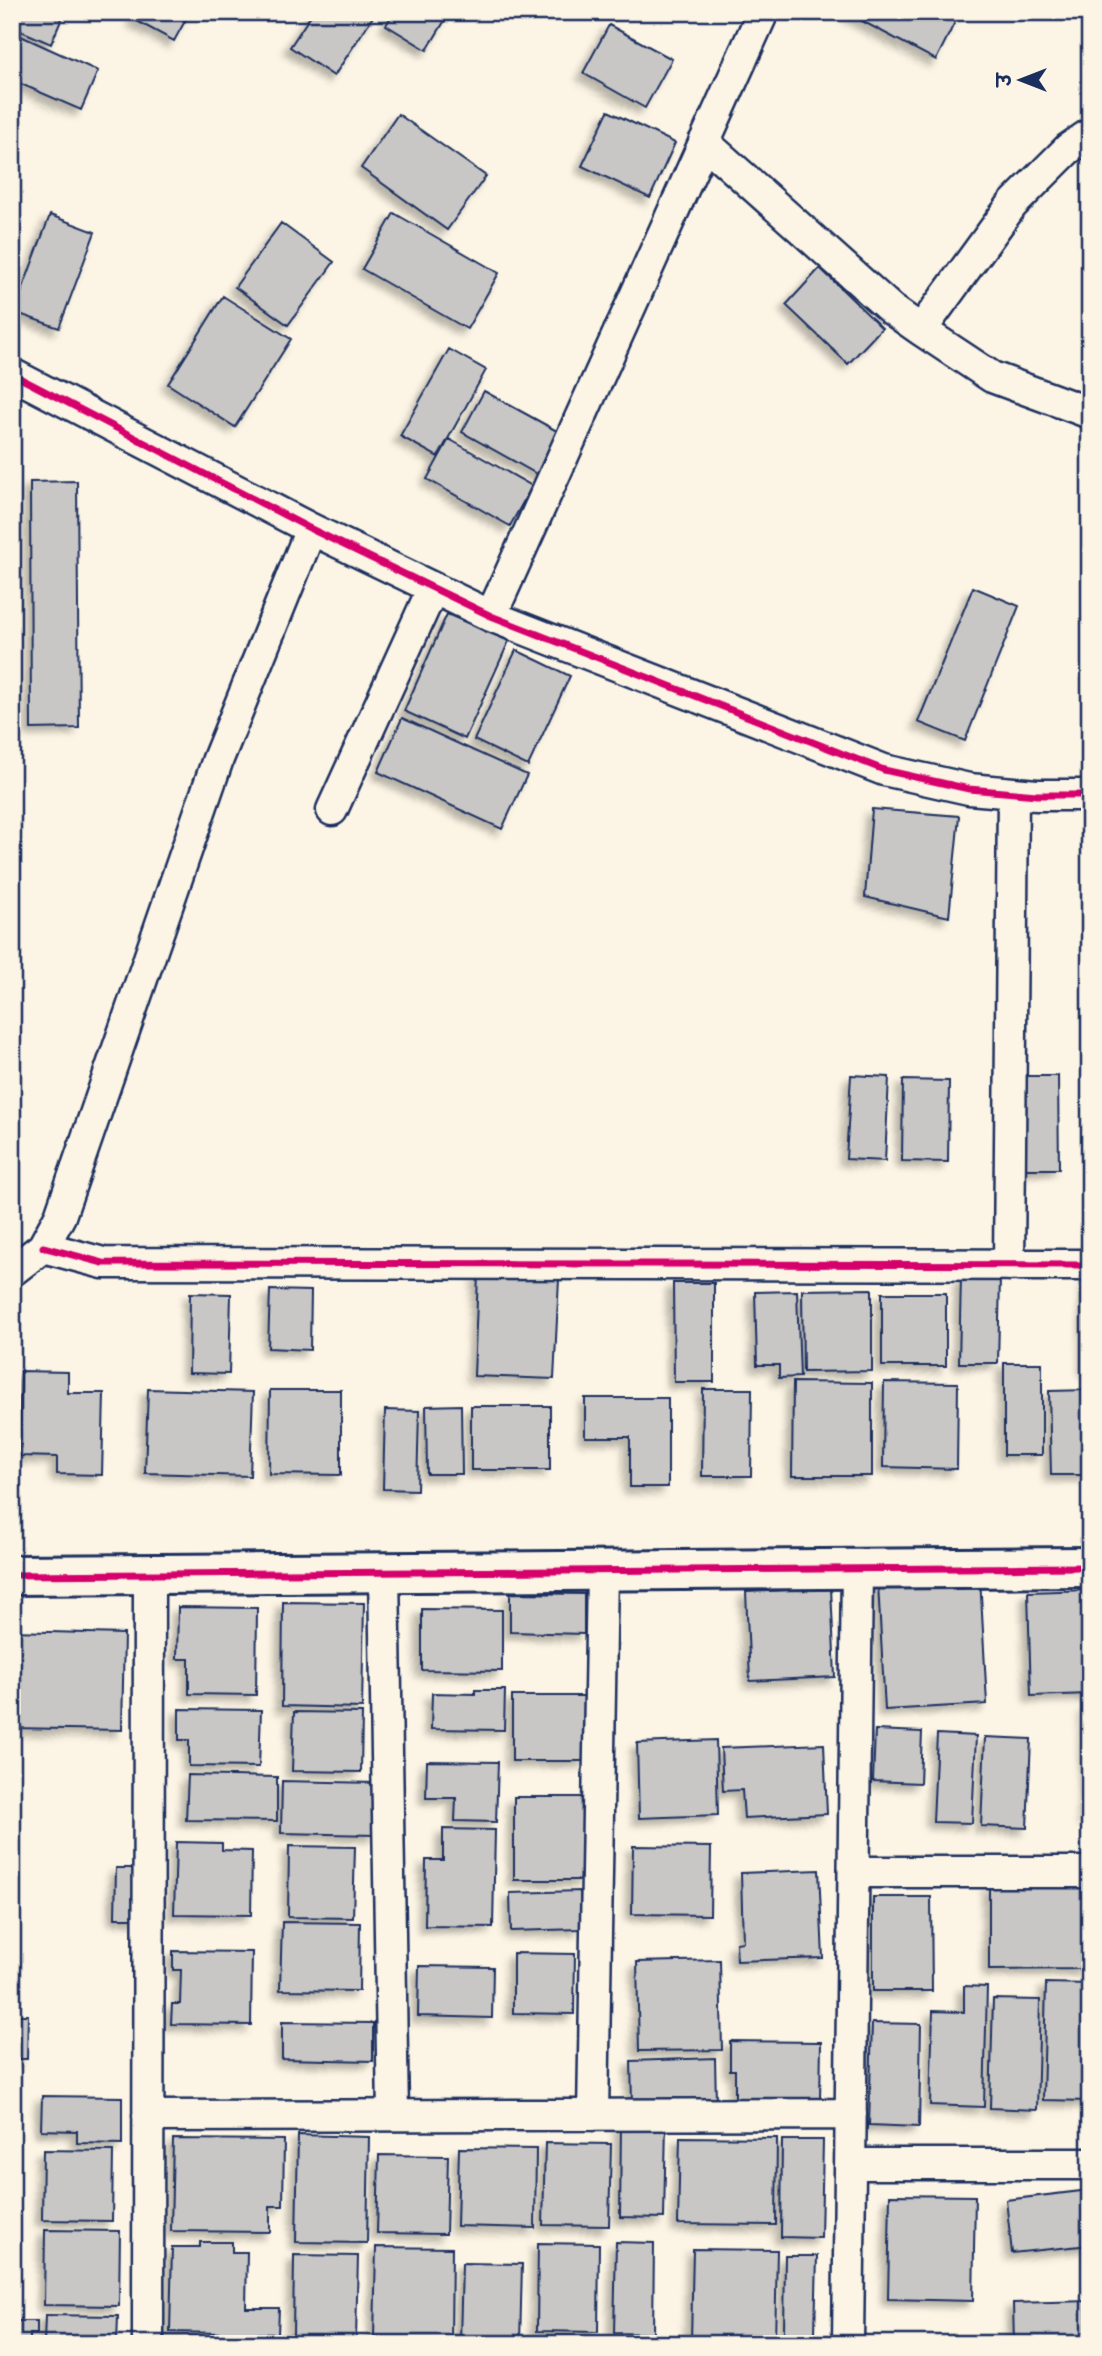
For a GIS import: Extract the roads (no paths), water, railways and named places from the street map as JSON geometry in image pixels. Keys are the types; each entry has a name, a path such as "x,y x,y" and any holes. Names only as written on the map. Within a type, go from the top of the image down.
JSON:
{"street":[{"path":"491,616 763,12"},
{"path":"921,330 1012,205 1069,149 1090,134"},
{"path":"704,142 891,309 992,377 1090,413"},
{"path":"12,374 312,529 491,616 884,770 969,789 1090,795"},
{"path":"12,1271 43,1247 60,1216 218,759 312,529"},
{"path":"332,810 433,588"},
{"path":"1009,1265 1013,793"},
{"path":"43,1247 103,1263 1090,1265"},
{"path":"12,1575 1090,1567"},
{"path":"848,2344 857,1569"},
{"path":"593,2115 602,1570"},
{"path":"384,1572 393,2115"},
{"path":"148,2344 149,1574"},
{"path":"854,1872 1090,1872"},
{"path":"148,2116 851,2114"},
{"path":"851,2164 1090,2164"}]}
